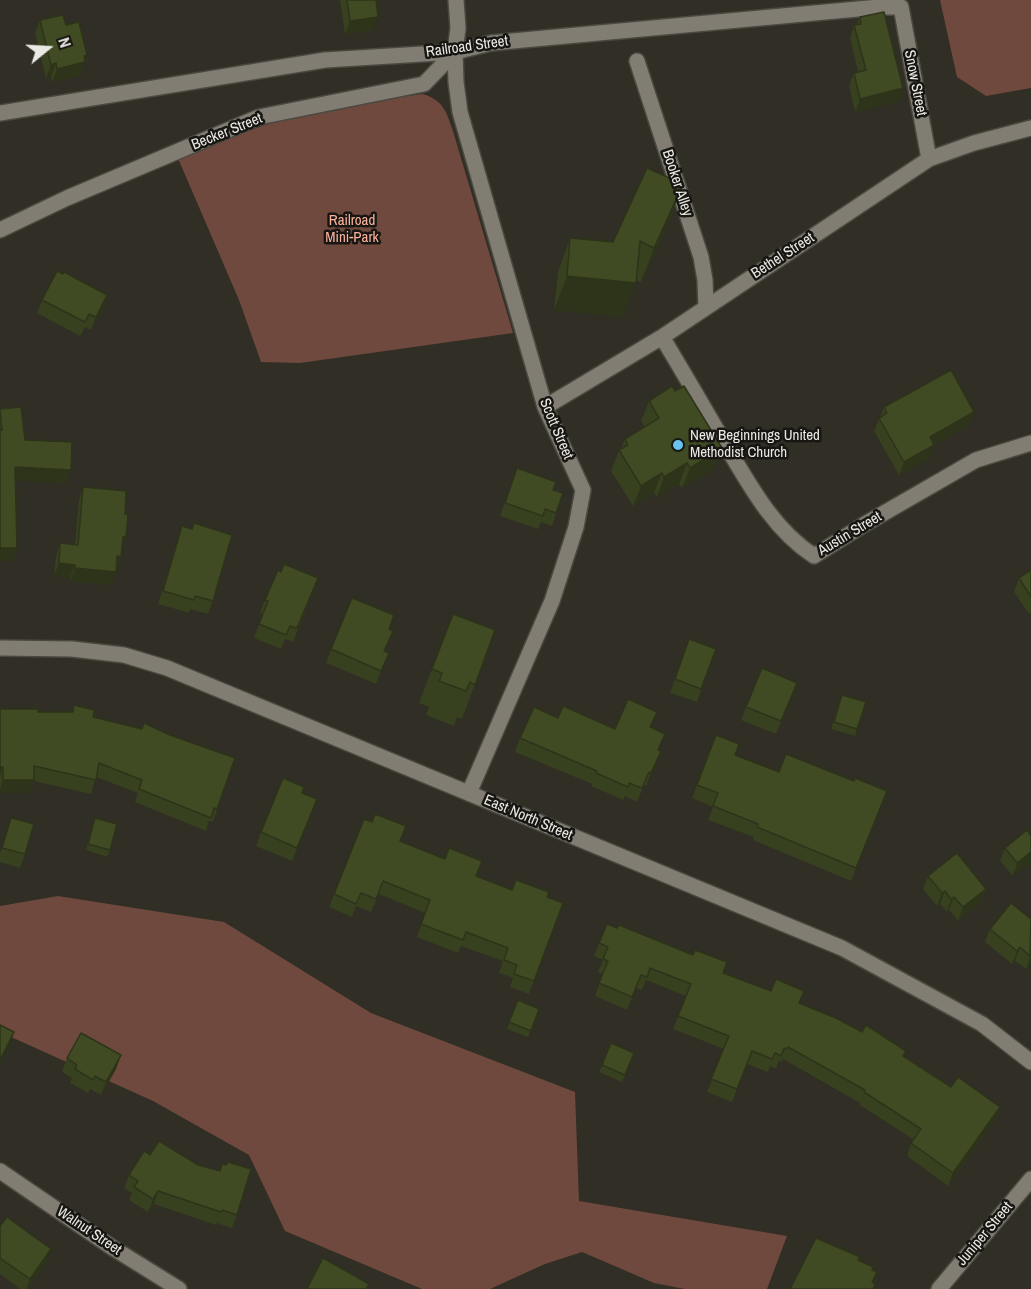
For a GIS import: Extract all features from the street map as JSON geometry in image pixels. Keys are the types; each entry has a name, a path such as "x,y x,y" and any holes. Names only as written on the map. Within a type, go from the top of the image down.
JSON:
{"street":[{"name":"Scott Street","path":"456,0 458,28 455,51 456,82 460,112 545,407 583,490 576,527 552,601 469,793"},
{"name":"Railroad Street","path":"0,113 325,60 455,51 491,43 614,30 901,7"},
{"name":"Snow Street","path":"901,7 929,159"},
{"name":"Becker Street","path":"0,231 67,198 259,117 424,84 455,51"},
{"name":"Booker Alley","path":"637,61 700,257 705,280 706,307"},
{"name":"Bethel Street","path":"545,407 662,337 929,159 974,143 1031,128"},
{"name":"Austin Street","path":"662,337 743,473 780,528 798,546 814,556 976,460 1002,450 1030,444"},
{"name":"East North Street","path":"0,648 72,649 124,655 167,668 842,948 982,1024 1031,1062"},
{"name":"Walnut Street","path":"0,1171 113,1248 179,1289"},
{"name":"Juniper Street","path":"939,1289 1031,1179"}],"green space":[{"path":"940,0 1031,0 1031,88 986,96 957,77"},
{"name":"Railroad Mini-Park","path":"423,94 440,104 453,131 513,333 300,363 261,362 239,300 177,156 293,115 349,103"},
{"path":"58,896 224,922 371,1013 575,1092 579,1201 787,1236 767,1289 685,1289 654,1283 582,1252 545,1264 490,1289 422,1289 285,1231 249,1155 153,1101 0,1032 0,906"}],"building":[{"path":"347,0 376,0 378,17 350,21"},
{"path":"884,12 903,88 860,99 854,73 866,70 854,25 861,24 860,17"},
{"path":"63,15 66,25 79,22 87,55 84,56 85,62 57,69 56,63 51,65 40,20"},
{"path":"647,168 683,184 654,248 640,241 636,283 567,276 570,238 613,242"},
{"path":"57,271 63,274 64,272 107,295 96,317 89,314 85,322 42,300"},
{"path":"951,370 974,412 930,437 934,445 904,462 879,418 887,413 884,407"},
{"path":"672,386 675,391 684,386 722,448 690,468 687,463 664,477 662,473 641,486 619,450 628,445 625,439 659,418 649,401"},
{"path":"21,407 25,440 72,442 71,470 15,467 17,548 0,548 0,430 2,430 0,409"},
{"path":"517,468 556,482 553,490 563,493 556,513 545,509 543,516 505,503"},
{"path":"83,487 126,491 125,514 128,514 126,537 123,537 121,557 117,556 116,572 75,568 75,565 59,563 60,543 78,545"},
{"path":"194,523 232,535 213,601 195,596 194,600 163,591 182,526 192,529"},
{"path":"284,564 318,578 297,628 290,626 286,635 259,624 268,601 265,600 278,570 281,572"},
{"path":"1031,570 1031,597 1019,578"},
{"path":"352,598 394,615 389,629 393,631 384,651 389,653 381,671 331,649"},
{"path":"453,614 495,630 475,685 470,682 466,691 439,681 442,673 432,669"},
{"path":"689,639 716,649 701,689 675,679"},
{"path":"762,668 797,683 781,721 746,707"},
{"path":"842,695 866,702 857,729 834,722"},
{"path":"628,699 657,712 650,727 665,734 658,750 661,751 642,788 629,783 628,787 520,738 534,707 558,718 563,706 615,729"},
{"path":"74,705 94,710 93,717 142,729 144,723 170,735 235,758 217,809 214,808 211,818 139,789 142,780 99,763 96,780 34,766 34,780 3,780 3,767 0,767 0,709 73,712"},
{"path":"716,735 739,744 735,755 779,772 786,754 854,781 855,778 887,791 856,868 713,806 718,793 697,785"},
{"path":"283,778 304,787 302,793 317,799 297,848 261,832"},
{"path":"375,814 406,826 400,841 445,859 449,848 482,861 476,876 512,890 516,880 549,892 547,897 563,903 534,981 514,974 517,965 504,960 508,948 466,932 463,940 421,924 430,900 383,881 376,899 361,893 356,904 334,894 364,819 372,822"},
{"path":"11,818 34,824 25,854 2,848"},
{"path":"95,818 117,824 110,850 88,844"},
{"path":"1027,830 1031,836 1031,852 1017,863 1005,848"},
{"path":"957,853 986,889 963,907 954,897 951,899 945,891 942,893 928,876"},
{"path":"1011,903 1031,919 1030,956 1020,947 1017,951 990,929"},
{"path":"607,924 617,928 619,925 693,955 695,950 727,962 723,973 771,991 776,979 804,991 799,1003 862,1032 866,1025 906,1051 903,1056 951,1087 958,1077 1000,1107 953,1173 911,1143 921,1129 864,1092 865,1090 788,1047 786,1050 784,1048 781,1056 775,1053 772,1059 752,1051 737,1089 711,1079 729,1036 678,1016 691,984 650,968 647,977 641,975 632,997 599,983 608,961 603,959 608,947 599,943"},
{"path":"518,1000 539,1009 531,1031 509,1022"},
{"path":"0,1025 14,1032 0,1060"},
{"path":"81,1033 121,1055 106,1082 95,1076 93,1080 75,1069 77,1065 67,1058"},
{"path":"611,1043 634,1053 625,1075 602,1065"},
{"path":"159,1141 198,1165 220,1171 222,1164 226,1165 228,1162 251,1169 237,1215 158,1191 153,1199 134,1187 138,1181 129,1175 144,1151 150,1155"},
{"path":"7,1217 51,1249 30,1279 0,1258 0,1226"},
{"path":"816,1238 860,1257 858,1260 873,1267 872,1270 877,1272 872,1282 875,1284 873,1289 790,1289"},
{"path":"323,1258 369,1284 366,1289 307,1289"}],"place":[{"name":"New Beginnings United Methodist Church","path":"678,445"}]}
